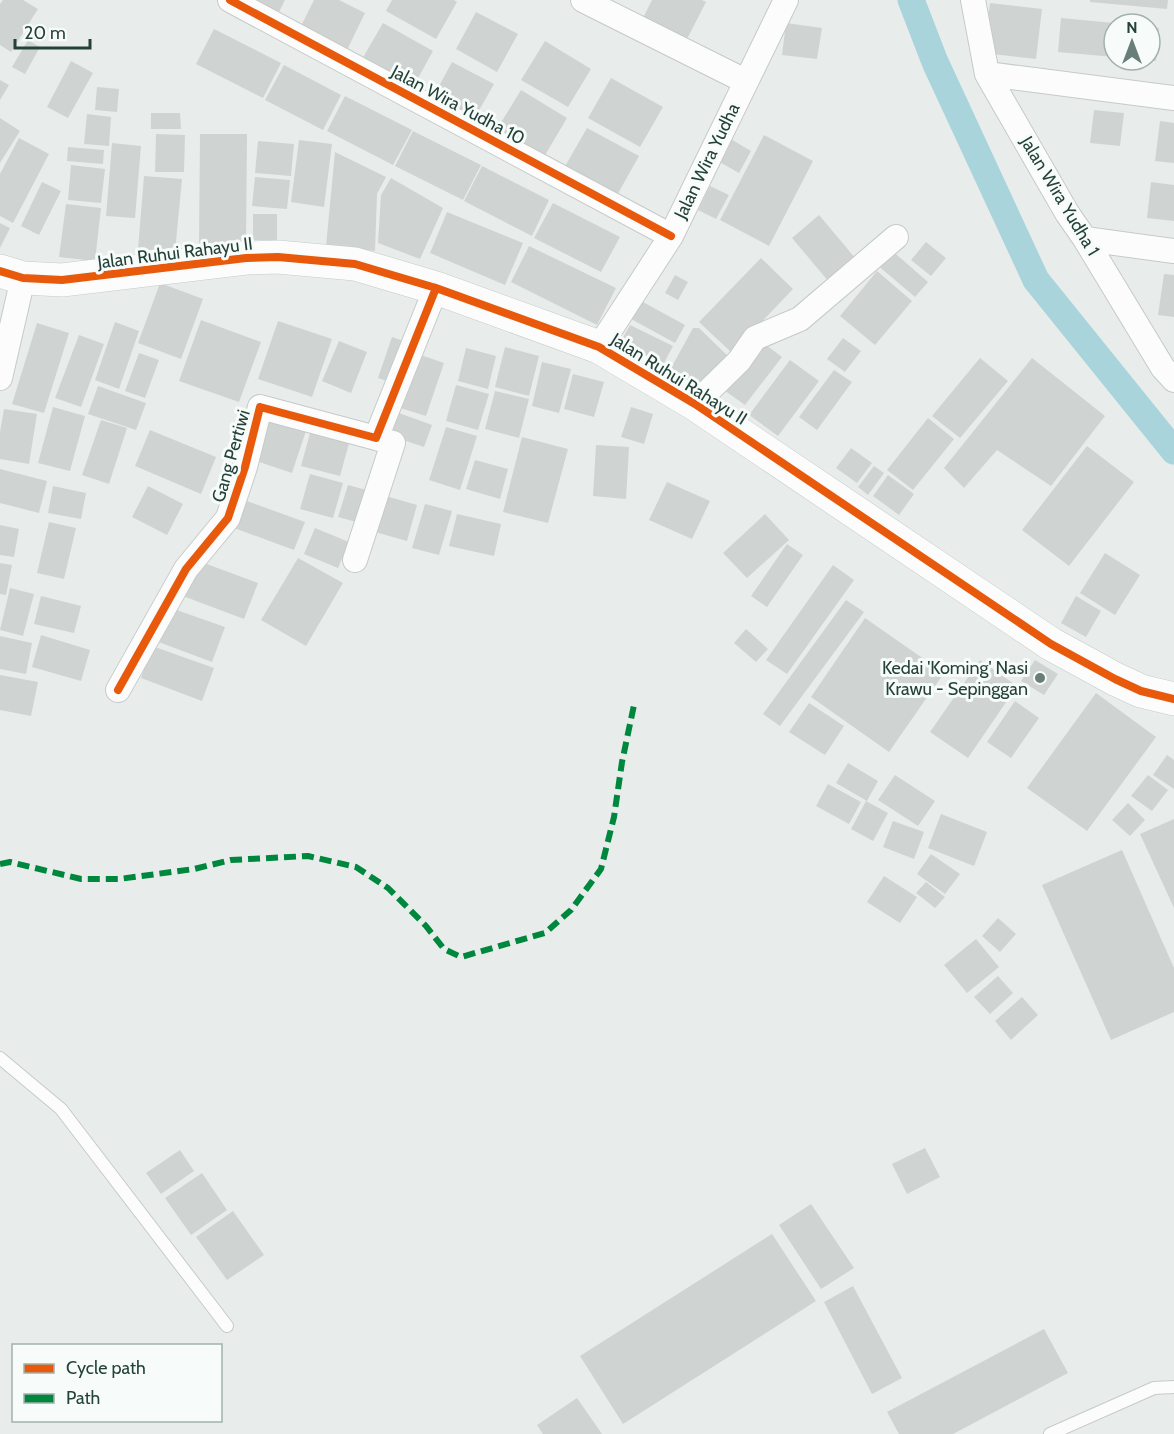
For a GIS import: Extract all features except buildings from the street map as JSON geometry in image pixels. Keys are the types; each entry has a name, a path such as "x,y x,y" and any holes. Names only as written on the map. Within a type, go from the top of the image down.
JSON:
{"street":[{"name":"Jalan Wira Yudha 10","path":"230,0 671,236"},
{"path":"583,0 745,81"},
{"name":"Jalan Wira Yudha","path":"599,347 671,236 786,0"},
{"name":"Jalan Wira Yudha 1","path":"973,0 987,74 1067,213 1086,239 1163,368 1174,380"},
{"path":"987,74 1174,98"},
{"path":"695,404 739,361 755,338 800,319 896,237"},
{"path":"1086,239 1174,251"},
{"name":"Jalan Ruhui Rahayu II","path":"12,274 62,280 203,263 278,257 355,264 436,288 599,347 695,404 1051,644 1114,679 1141,690 1174,699"},
{"path":"0,378 12,274"},
{"path":"355,560 393,442 376,438 436,288"},
{"name":"Gang Pertiwi","path":"118,690 186,569 228,518 245,467 260,406 376,438"}],"lane":[{"path":"0,1058 61,1109 227,1326"},
{"path":"1050,1434 1154,1388 1174,1387"}],"waterway":[{"path":"911,0 935,62 1036,280 1174,451"}],"marked path":[{"path":"0,864 10,862 81,879 119,879 194,869 231,860 308,856 356,867 388,888 426,926 444,949 461,957 545,933 571,910 601,869 614,817 634,705"}],"cycle path":[{"path":"230,0 671,236"},
{"path":"0,271 23,278 62,280 246,258 278,257 355,264 436,288 599,347 695,404 1051,644 1141,691 1174,699"},
{"path":"118,690 186,569 228,518 245,467 260,407 376,438 436,288"}],"place":[{"name":"Kedai 'Koming' Nasi Krawu - Sepinggan","path":"1040,678"}]}
